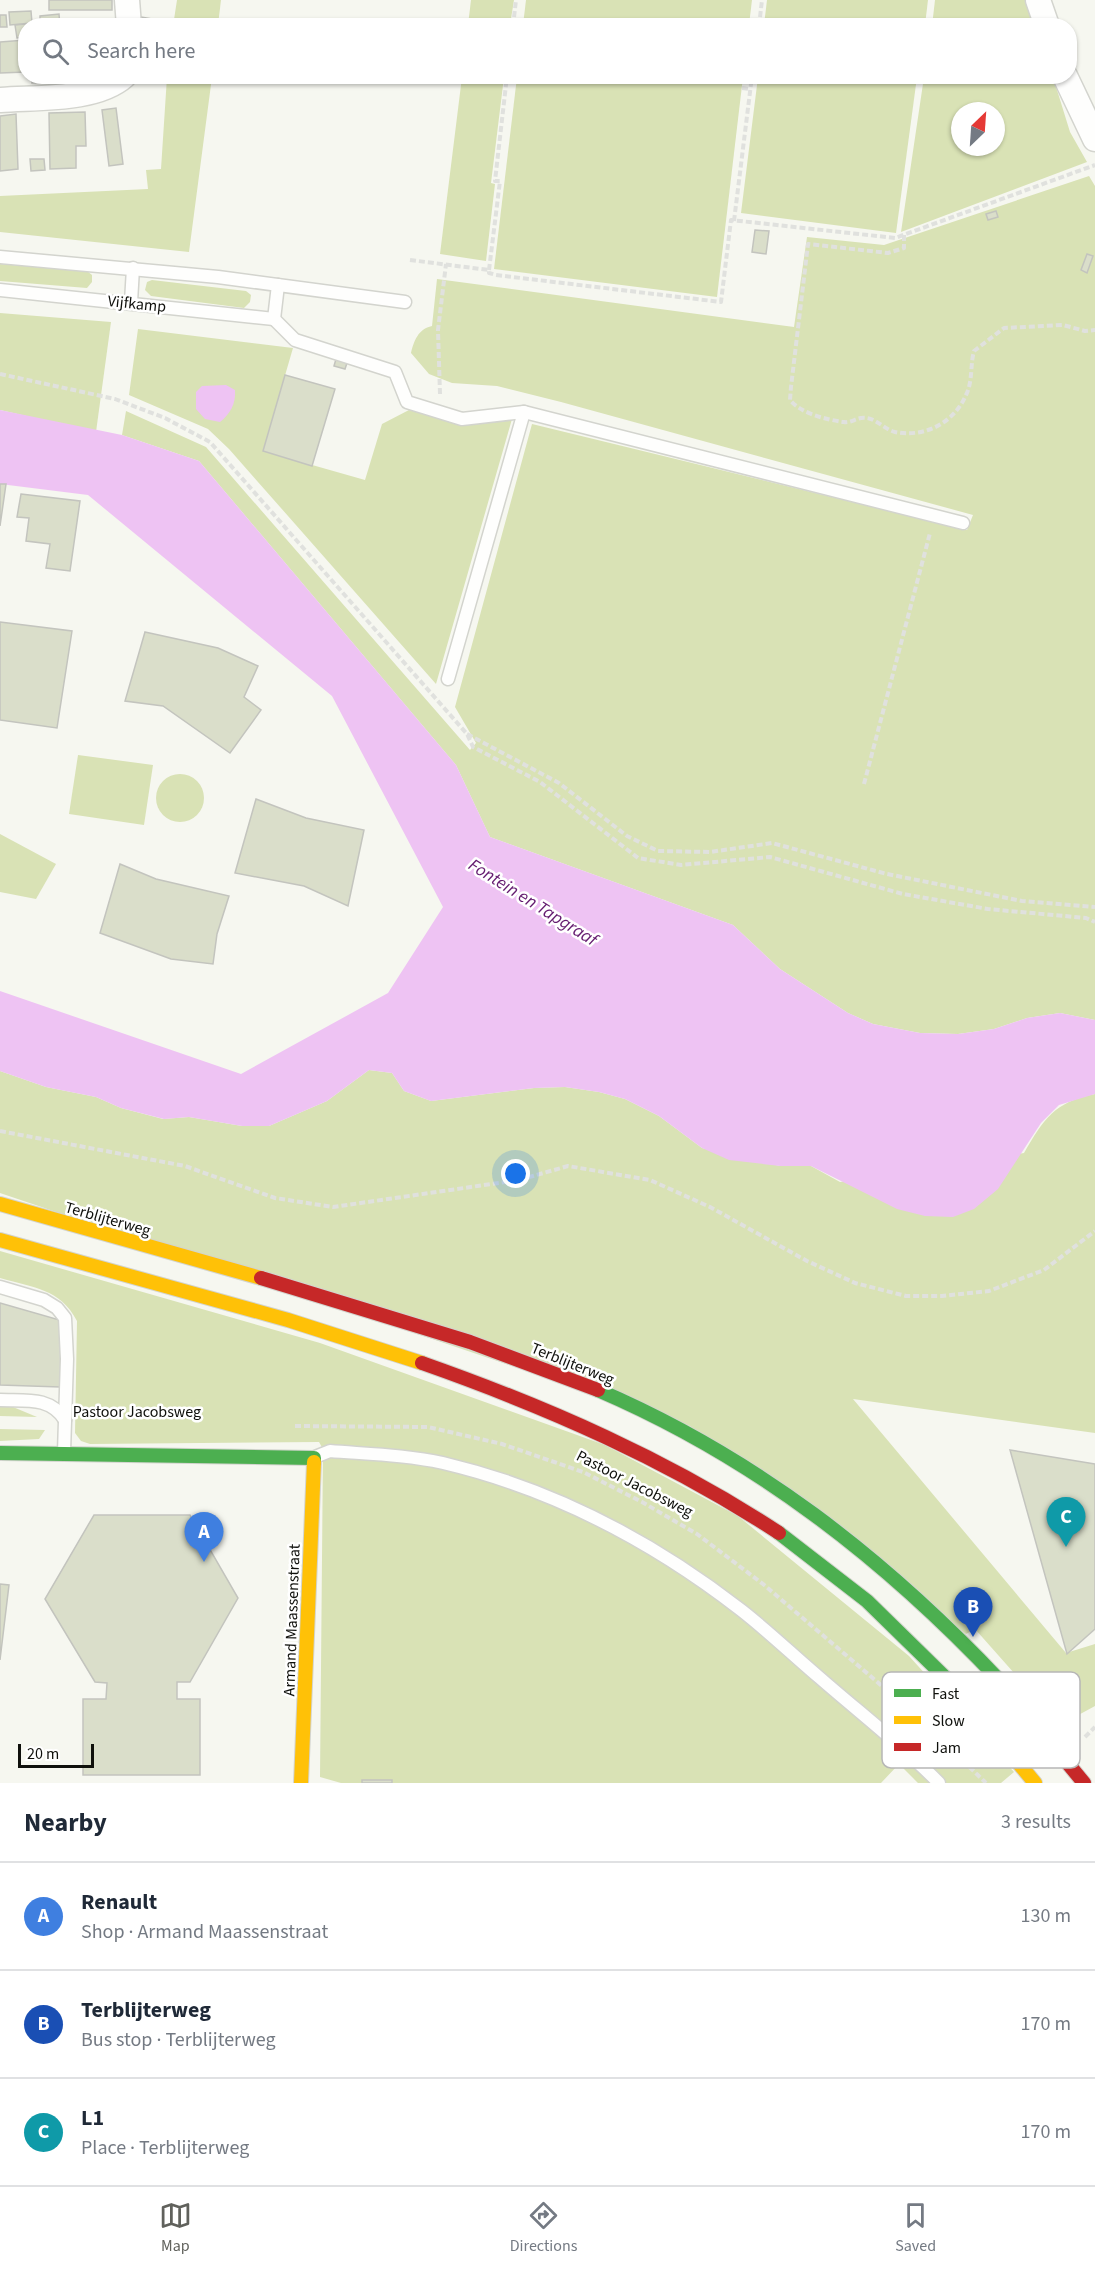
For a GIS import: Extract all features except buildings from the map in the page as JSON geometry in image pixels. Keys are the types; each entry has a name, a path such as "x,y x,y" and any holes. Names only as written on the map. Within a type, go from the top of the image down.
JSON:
{"main road":[{"name":"Terblijterweg","path":"0,1204 332,1299 451,1336 536,1365 602,1392 705,1442 814,1512 908,1588 993,1672"},
{"path":"0,1240 302,1327 424,1365 508,1394 626,1445 748,1513 858,1595 940,1672"},
{"path":"0,1453 314,1458"},
{"name":"Armand Maassenstraat","path":"302,1783 314,1458"},
{"path":"1023,1768 1035,1783"},
{"name":"Terblijterweg","path":"1073,1768 1084,1783"}],"street":[{"path":"127,0 128,18"},
{"path":"1038,0 1044,18"},
{"path":"0,100 92,92 115,84"},
{"path":"1069,84 1095,139"}],"lane":[{"name":"Vijfkamp","path":"0,257 218,277 405,302"},
{"path":"131,302 133,268"},
{"path":"278,285 274,319 295,340 395,372 407,402 462,419 524,412 963,523"},
{"name":"Vijfkamp","path":"0,290 131,302 274,319"},
{"path":"448,678 524,412"},
{"path":"0,1287 44,1300 57,1308 65,1318 68,1332 64,1454"},
{"path":"0,1400 47,1402 58,1409 65,1420"},
{"path":"314,1458 330,1451 441,1462 502,1479 567,1503 613,1526 678,1564 742,1611 882,1731"},
{"path":"923,1768 939,1783"}],"path":[{"path":"514,18 516,0"},
{"path":"760,18 762,0"},
{"path":"489,270 500,181 495,181 506,84"},
{"path":"410,260 489,270 489,273 497,272 721,302 730,220 751,84"},
{"path":"742,88 751,89"},
{"path":"730,220 896,238 1095,165"},
{"path":"904,235 904,248 888,253 808,244 790,400 797,409 844,422 862,418 871,419 888,430 899,432 933,429 941,426 966,396 974,351 1004,328 1063,325 1084,331 1095,330"},
{"path":"441,413 438,330 446,264"},
{"path":"0,374 116,399 165,418 210,442 467,734 473,747 540,782 638,858 681,865 770,857 903,894 988,909 1086,918 1095,922"},
{"path":"864,784 935,516"},
{"path":"467,734 559,783 627,836 658,850 710,852 772,843 887,874 1000,897 1095,907"},
{"path":"0,1131 185,1166 275,1198 333,1207 519,1180 568,1166 651,1180 710,1207 807,1261 845,1278 906,1296 942,1296 989,1291 1044,1270 1095,1231"},
{"name":"Pastoor Jacobsweg","path":"285,1426 428,1427 513,1448 583,1472 642,1502 697,1534 763,1584 882,1687"},
{"name":"Pastoor Jacobsweg","path":"970,1768 986,1783"}],"green space":[{"path":"177,0 221,0 219,18 174,18"},
{"path":"471,0 514,0 511,18 469,18"},
{"path":"526,0 752,0 750,18 524,18"},
{"path":"767,0 928,0 926,18 765,18"},
{"path":"935,0 1029,0 1035,18 933,18"},
{"path":"167,84 211,84 189,252 0,232 0,196 148,189 146,170 161,169"},
{"path":"461,84 503,84 491,183 495,184 486,261 440,254"},
{"path":"516,84 742,84 717,297 494,269"},
{"path":"757,84 916,84 896,233 741,213"},
{"path":"923,84 1055,84 1070,132 1087,162 901,232"},
{"path":"1089,176 1095,186 1095,1020 1060,1013 1027,1018 994,1029 958,1034 920,1033 873,1024 848,1013 780,969 733,925 490,837 456,765 199,461 122,435 126,411 206,447 470,750 476,743 455,707 532,424 967,530 973,515 561,402 497,386 452,383 429,374 411,353 420,333 432,326 437,279 794,327 807,237 884,245"},
{"path":"0,264 87,271 92,275 92,282 87,288 0,281"},
{"path":"152,280 246,291 251,295 250,302 244,308 151,296 145,290 147,282"},
{"path":"0,313 111,322 96,432 0,410"},
{"path":"138,329 293,348 263,451 365,480 382,424 409,410 462,425 512,419 436,684 229,449 208,429 129,395"},
{"path":"78,755 153,765 144,825 69,814"},
{"path":"180,774 197,781 204,798 197,815 180,822 163,815 156,798 163,781"},
{"path":"0,834 56,864 36,899 0,892"},
{"path":"369,1070 392,1073 404,1091 431,1101 534,1088 565,1087 599,1092 625,1099 659,1116 702,1148 780,1166 811,1166 840,1182 1024,1153 1044,1122 1060,1107 1081,1097 1095,1094 1095,1433 853,1399 1066,1653 1095,1644 1095,1706 1080,1714 1080,1672 1013,1672 975,1629 966,1634 690,1426 0,1193 0,1071 46,1087 96,1097 121,1108 163,1119 189,1117 242,1126 269,1126 327,1101"},
{"path":"0,1251 320,1343 605,1445 738,1516 909,1656 923,1672 882,1672 882,1768 895,1768 881,1783 341,1783 320,1777 323,1449 319,1442 90,1444 81,1441 75,1433 77,1321 70,1310 54,1296 34,1287 0,1278"},
{"path":"0,1407 13,1407 37,1417 0,1416"},
{"path":"0,1429 45,1430 39,1439 0,1441"},
{"path":"903,1768 1010,1768 1014,1772 1001,1783 918,1783"}],"water":[{"path":"226,385 235,390 233,404 227,416 220,422 205,419 196,409 196,392 202,386"},
{"name":"Fontein en Tapgraaf","path":"0,410 122,435 199,461 456,765 490,837 733,925 780,969 848,1013 873,1024 920,1033 958,1034 994,1029 1027,1018 1060,1013 1095,1020 1095,1094 1059,1105 1041,1123 998,1189 974,1209 953,1217 925,1216 897,1209 811,1166 780,1166 729,1160 702,1148 659,1116 625,1099 599,1092 565,1087 534,1088 431,1101 404,1091 392,1073 369,1070 327,1101 269,1126 242,1126 189,1117 164,1119 121,1108 96,1097 46,1087 0,1071 0,991 241,1074 388,993 443,907 332,696 88,495 0,484"}],"traffic: fast":[{"path":"598,1390 710,1446 814,1514 910,1593 991,1672"},
{"path":"0,1453 314,1458 314,1462"},
{"path":"779,1533 867,1601 940,1672"}],"traffic: slow":[{"path":"0,1204 261,1278"},
{"path":"0,1240 288,1320 422,1363"},
{"path":"301,1783 314,1462"},
{"path":"1023,1768 1035,1783"}],"traffic: jam":[{"path":"261,1278 470,1342 598,1390"},
{"path":"422,1363 515,1398 606,1437 694,1482 779,1533"},
{"path":"1072,1768 1084,1783"}],"place":[{"name":"L1","path":"1066,1547"},
{"name":"Renault","path":"204,1562"},
{"name":"Terblijterweg","path":"973,1637"}]}
